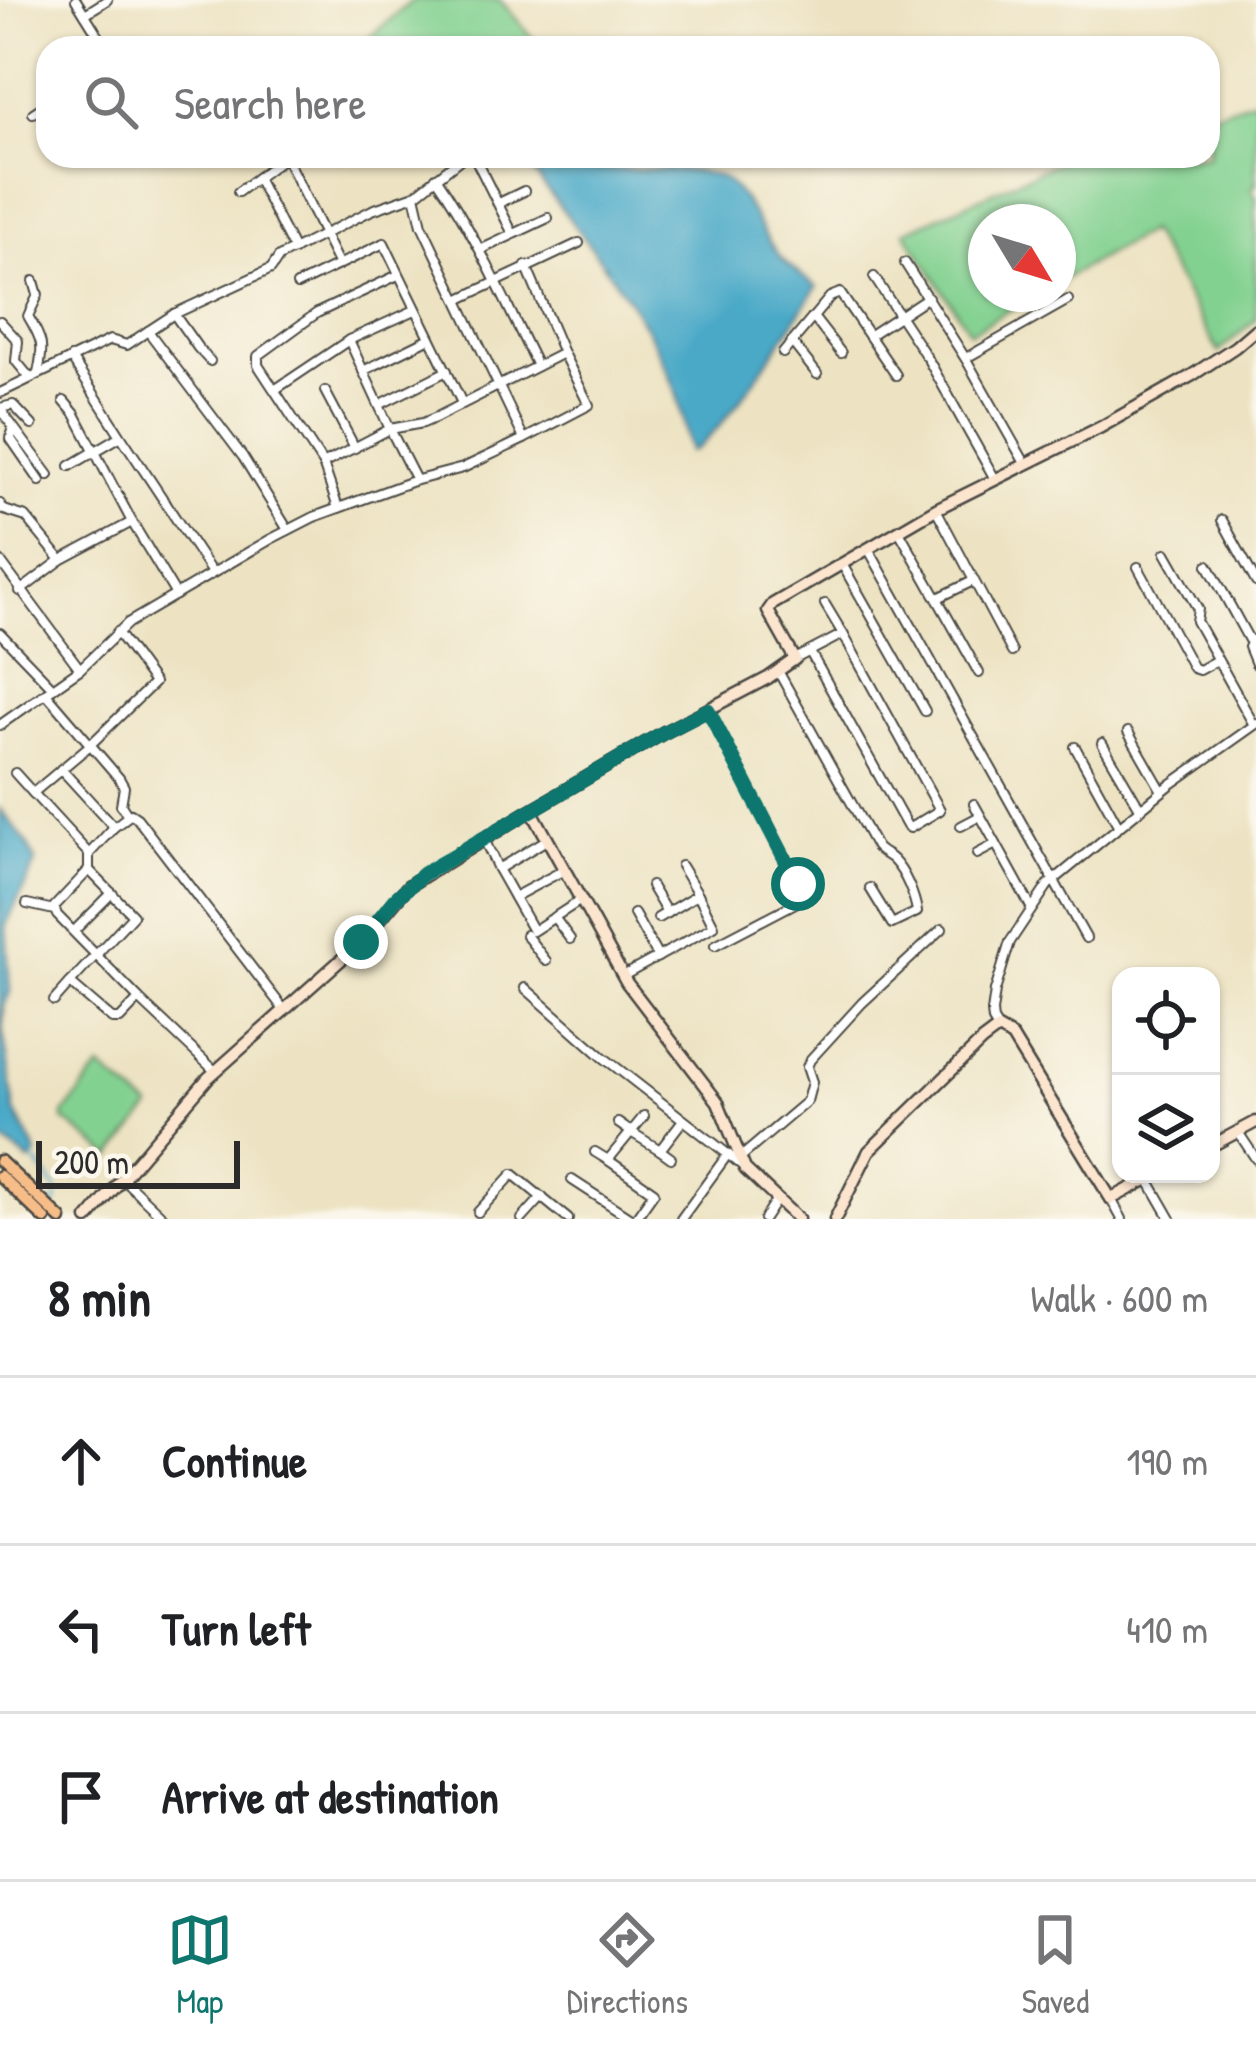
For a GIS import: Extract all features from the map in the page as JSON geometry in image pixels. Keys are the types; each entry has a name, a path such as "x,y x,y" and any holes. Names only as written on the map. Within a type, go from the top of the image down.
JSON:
{"main road":[{"path":"0,1161 49,1213"},
{"path":"0,1176 49,1213"}],"street":[{"path":"76,0 99,36"},
{"path":"85,14 107,0"},
{"path":"238,192 270,168"},
{"path":"291,168 339,265"},
{"path":"0,393 110,340 127,345 174,314 271,269 279,257 372,210 416,195 448,168"},
{"path":"480,168 513,234"},
{"path":"436,177 460,211 537,366"},
{"path":"257,178 294,250"},
{"path":"499,203 524,191"},
{"path":"416,195 422,225 524,439"},
{"path":"480,250 548,218"},
{"path":"297,285 384,243 462,403"},
{"path":"458,300 578,243"},
{"path":"905,263 1026,465"},
{"path":"0,725 80,669 117,632 288,530 416,480 463,468 589,405 526,266"},
{"path":"338,508 323,464 258,365 258,356 317,313 398,274"},
{"path":"874,277 995,480"},
{"path":"34,281 38,296 28,316 41,339 43,361 34,376"},
{"path":"782,353 830,297 840,293 896,375"},
{"path":"870,335 928,297"},
{"path":"276,389 349,340 415,310"},
{"path":"966,358 1047,312"},
{"path":"174,314 210,361"},
{"path":"813,317 842,352"},
{"path":"0,321 18,341 16,361 34,376"},
{"path":"795,659 769,611 773,604 936,509 1191,376 1256,329"},
{"path":"148,331 243,458 288,530"},
{"path":"363,371 430,338"},
{"path":"349,340 416,480"},
{"path":"792,343 817,374"},
{"path":"323,464 390,429 423,423 563,353"},
{"path":"70,358 212,573"},
{"path":"379,404 447,371"},
{"path":"326,392 355,448"},
{"path":"64,400 176,595"},
{"path":"32,424 13,405 0,409 50,475"},
{"path":"12,427 13,442 40,481"},
{"path":"70,466 121,436"},
{"path":"0,504 26,517 61,560"},
{"path":"936,509 1012,652"},
{"path":"1222,520 1256,582"},
{"path":"20,591 61,560 132,522"},
{"path":"899,532 979,673"},
{"path":"868,550 1086,938"},
{"path":"1122,1219 1012,1037 993,1021 995,992 1010,942 1054,880 1118,825 1255,724 1196,621 1198,609 1166,553"},
{"path":"0,561 80,669"},
{"path":"842,564 925,711"},
{"path":"1208,565 1254,641 1250,652 1256,664"},
{"path":"1138,567 1193,668 1199,670 1217,660"},
{"path":"938,598 973,581"},
{"path":"810,652 910,828 941,809 825,604"},
{"path":"34,794 154,682 117,632"},
{"path":"0,633 124,787 121,805 128,816"},
{"path":"88,1219 215,1071 361,942 408,886 528,812 843,634"},
{"path":"778,671 876,847 892,858 915,898 917,912 892,925 870,887"},
{"path":"681,866 714,926 718,943 803,899 708,710"},
{"path":"1128,732 1162,791"},
{"path":"1102,742 1140,808"},
{"path":"1075,747 1118,825"},
{"path":"61,769 114,827"},
{"path":"15,773 89,854 89,870 133,915 54,1000"},
{"path":"974,804 1031,907"},
{"path":"528,812 538,819 623,976 718,1102 743,1162"},
{"path":"89,854 128,816 137,818 285,1011"},
{"path":"962,826 980,816"},
{"path":"484,839 546,961"},
{"path":"498,869 548,839"},
{"path":"977,854 996,844"},
{"path":"54,910 89,870"},
{"path":"514,897 564,870"},
{"path":"650,886 663,915 698,895"},
{"path":"74,932 112,893"},
{"path":"514,942 581,901"},
{"path":"27,904 54,910 215,1071"},
{"path":"634,914 658,957"},
{"path":"554,917 570,939"},
{"path":"623,976 714,926"},
{"path":"743,1162 807,1101 812,1082 810,1060 941,928"},
{"path":"70,983 112,1019 120,1018 139,999"},
{"path":"525,988 603,1057 743,1162 798,1219"},
{"path":"835,1219 869,1151 998,1029"},
{"path":"608,1160 644,1115"},
{"path":"660,1150 682,1120"},
{"path":"1220,1141 1256,1122"},
{"path":"618,1124 671,1159"},
{"path":"1238,1132 1256,1159"},
{"path":"572,1180 634,1219 654,1192 595,1152"},
{"path":"681,1219 728,1154"},
{"path":"478,1212 513,1174 562,1217"},
{"path":"122,1178 165,1219"},
{"path":"1111,1199 1140,1183"},
{"path":"1155,1183 1171,1219"},
{"path":"522,1219 542,1197"},
{"path":"764,1219 777,1199"}],"green space":[{"path":"413,0 500,0 531,36 371,36"},
{"path":"1256,99 1256,185 1251,188 1256,197 1256,319 1219,352 1149,231 1076,272 1076,204 968,204 968,312 1005,312 970,332 905,232 1045,168 1220,168 1220,110"},
{"path":"100,1068 151,1108 112,1157 64,1120"}],"water":[{"path":"667,169 713,175 741,197 784,261 817,287 738,403 690,452 675,389 647,330 533,171"},
{"path":"0,809 27,843 36,863 6,925 10,992 3,1030 15,1111 37,1154 30,1161 0,1139"}],"waterway":[{"path":"33,1158 56,1189 57,1202 52,1208"}],"route":[{"path":"361,942 395,899 423,874 708,710 798,884"}]}
